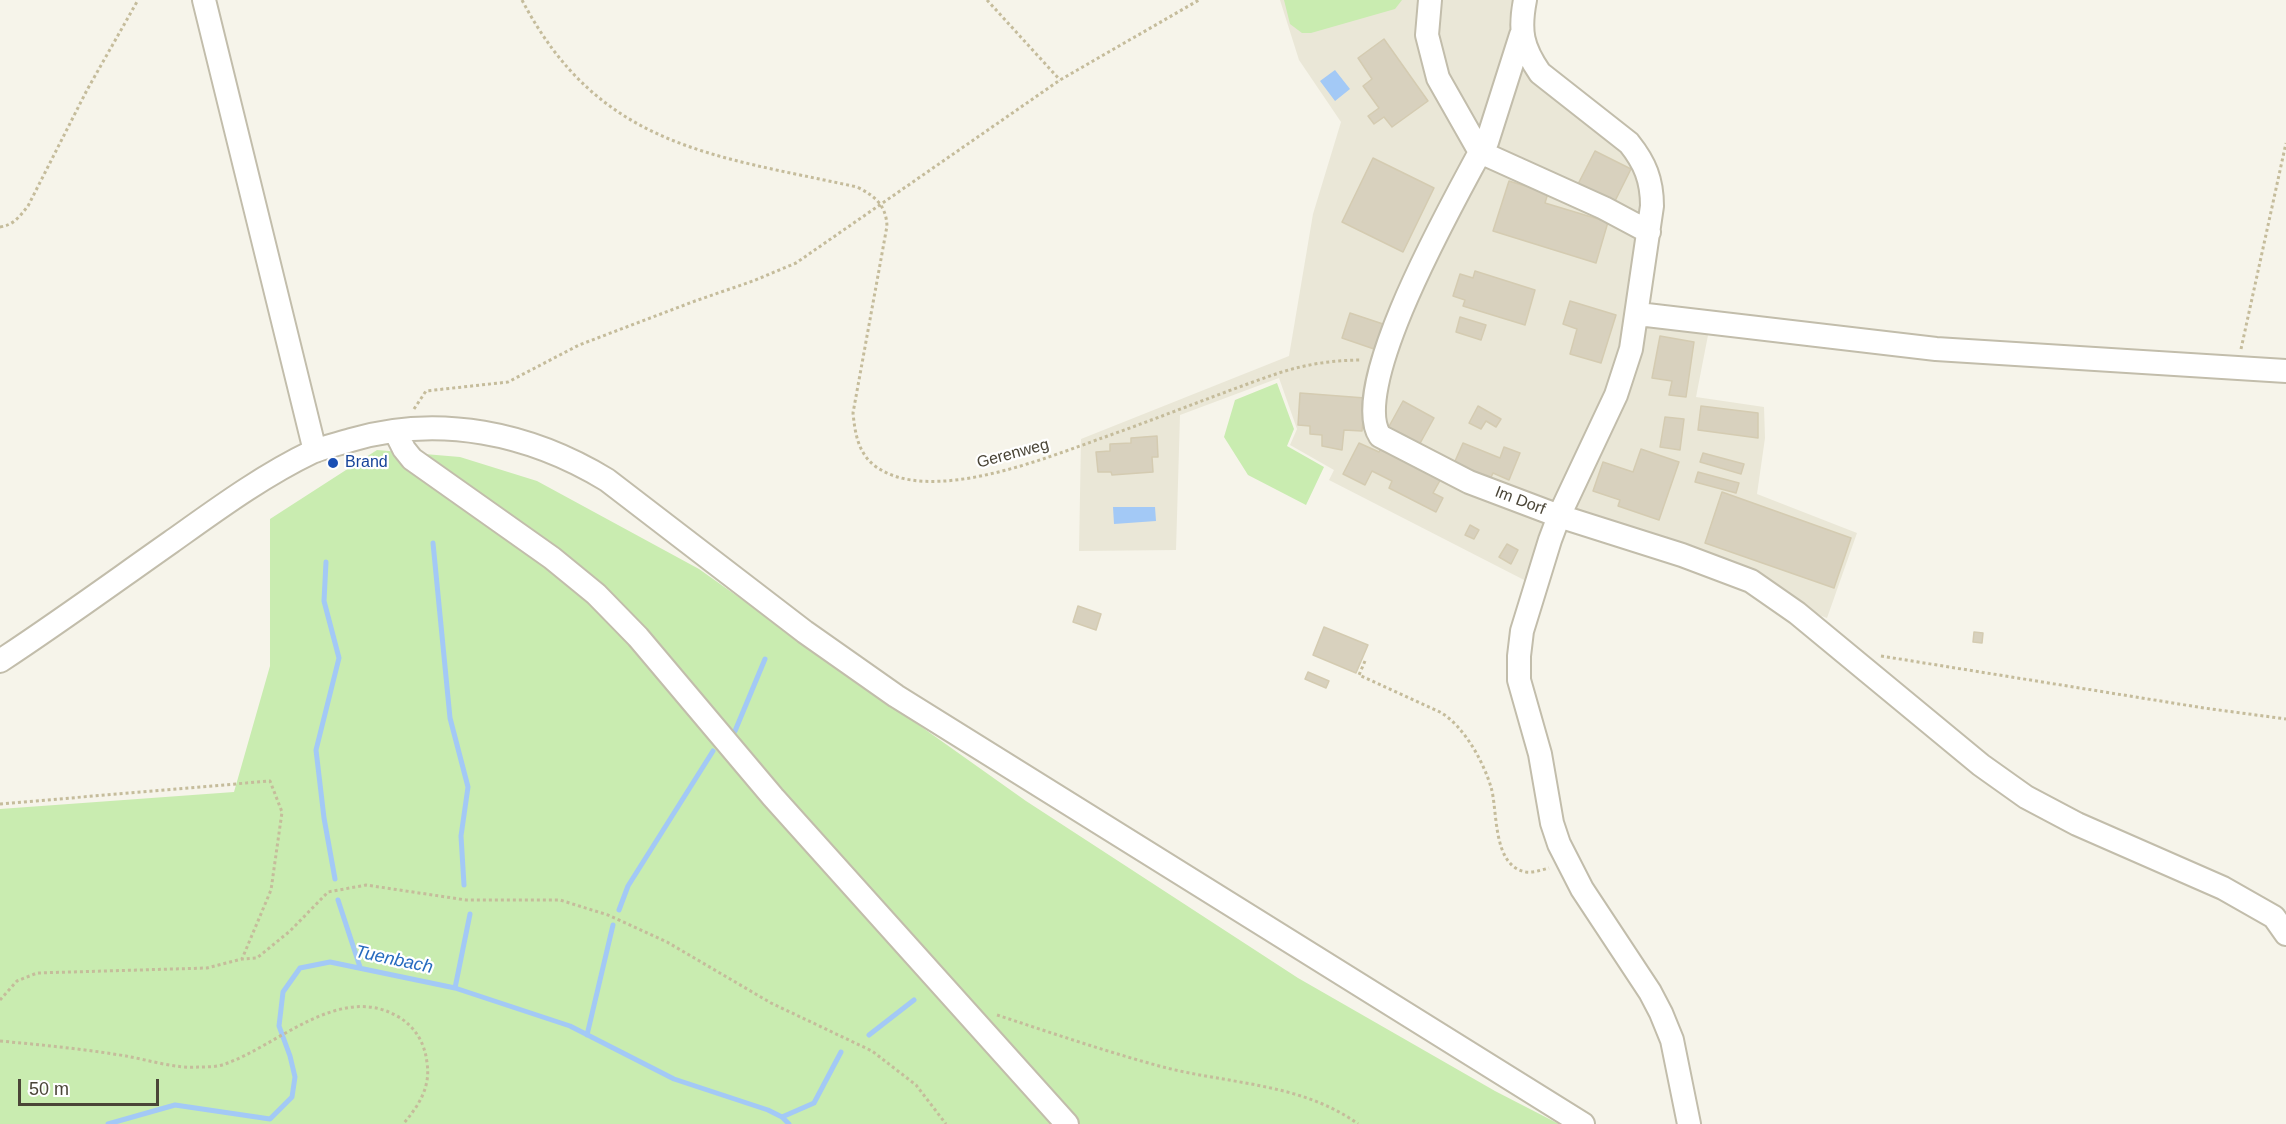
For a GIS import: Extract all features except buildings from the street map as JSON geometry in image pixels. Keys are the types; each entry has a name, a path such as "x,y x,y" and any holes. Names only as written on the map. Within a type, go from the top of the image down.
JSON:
{"street":[{"path":"204,0 315,451"},
{"path":"1430,0 1426,35 1438,78 1480,152 1604,208 1649,232"},
{"name":"Im Dorf","path":"1521,35 1531,60 1540,73 1629,143 1640,157 1652,188 1649,232 1631,350 1616,395 1559,516 1469,482 1380,436 1374,427 1372,408 1381,363 1431,246 1490,131 1521,35 1521,17 1525,0"},
{"path":"1638,314 1936,349 2286,371"},
{"path":"0,662 224,505 315,451 366,436 395,431 449,429 492,433 540,447 582,465 626,493 805,632 896,696 1583,1124"},
{"path":"395,431 412,459 552,558 596,594 631,630 772,797 1067,1124"},
{"path":"1689,1124 1672,1040 1662,1013 1598,916 1567,860 1552,823 1540,754 1519,680 1521,631 1559,516 1682,555 1751,581 1797,613 1981,765 2026,797 2077,824 2223,888 2274,917 2286,934"}],"path":[{"path":"0,227 9,226 28,206 87,90 138,0"},
{"path":"522,0 552,49 568,68 605,104 633,122 706,153 857,187 874,196 881,203"},
{"path":"987,0 1060,80"},
{"path":"414,409 426,391 508,382 589,341 796,263 1060,80 1199,0"},
{"path":"2238,367 2286,143"},
{"name":"Gerenweg","path":"881,203 887,214 887,226 853,413 855,430 864,454 873,464 894,475 926,480 997,473 1023,466 1294,369 1338,360 1364,360 1381,363"},
{"path":"1881,656 2286,719"},
{"path":"1365,661 1359,675 1440,712 1457,725 1487,776 1494,800 1498,837 1513,866 1529,872 1551,868 1567,860"},
{"path":"0,804 270,781 282,812 271,890 242,959"},
{"path":"0,1000 17,981 37,973 207,968 242,959 257,958 290,931 328,892 366,885 466,900 560,900 608,915 668,942 771,1003 872,1051 916,1085 946,1124"},
{"path":"0,1041 68,1047 195,1068 224,1065 271,1042 294,1027 344,1007 373,1007 393,1013 406,1021 419,1036 426,1052 429,1075 418,1107 403,1124"},
{"path":"990,1012 1164,1068 1287,1092 1338,1110 1358,1124"}],"shaded area":[{"path":"1280,0 1533,0 1519,65 1624,147 1639,172 1644,198 1630,316 1709,330 1696,397 1764,407 1765,438 1757,494 1857,533 1827,618 1747,587 1553,519 1530,583 1329,480 1334,470 1290,445 1297,429 1279,378 1180,415 1176,550 1079,551 1081,439 1289,356 1313,214 1341,122 1299,60"}],"green space":[{"path":"1284,0 1402,0 1395,9 1311,33 1302,33 1290,24"},
{"path":"1277,383 1294,429 1287,446 1324,467 1306,505 1248,475 1224,437 1235,400"},
{"path":"377,450 460,457 537,481 699,569 1026,801 1298,978 1495,1091 1559,1124 0,1124 0,809 234,792 270,666 270,519"}],"water":[{"path":"1335,70 1350,89 1335,101 1320,81"},
{"path":"1113,507 1155,507 1156,521 1114,524"}],"waterway":[{"path":"433,543 450,718 468,787 461,836 464,885"},
{"path":"326,562 324,601 339,658 316,750 324,818 335,879"},
{"path":"735,731 765,659"},
{"path":"619,910 628,886 713,751"},
{"path":"338,900 360,967"},
{"path":"455,988 470,914"},
{"path":"587,1035 613,925"},
{"name":"Tuenbach","path":"108,1124 175,1105 270,1119 292,1097 295,1077 279,1026 283,992 300,968 330,962 455,988 570,1026 674,1079 768,1110 782,1117 789,1124"},
{"path":"869,1035 914,1000"},
{"path":"782,1117 814,1103 841,1052"}],"place":[{"name":"Brand","path":"333,463"}]}
